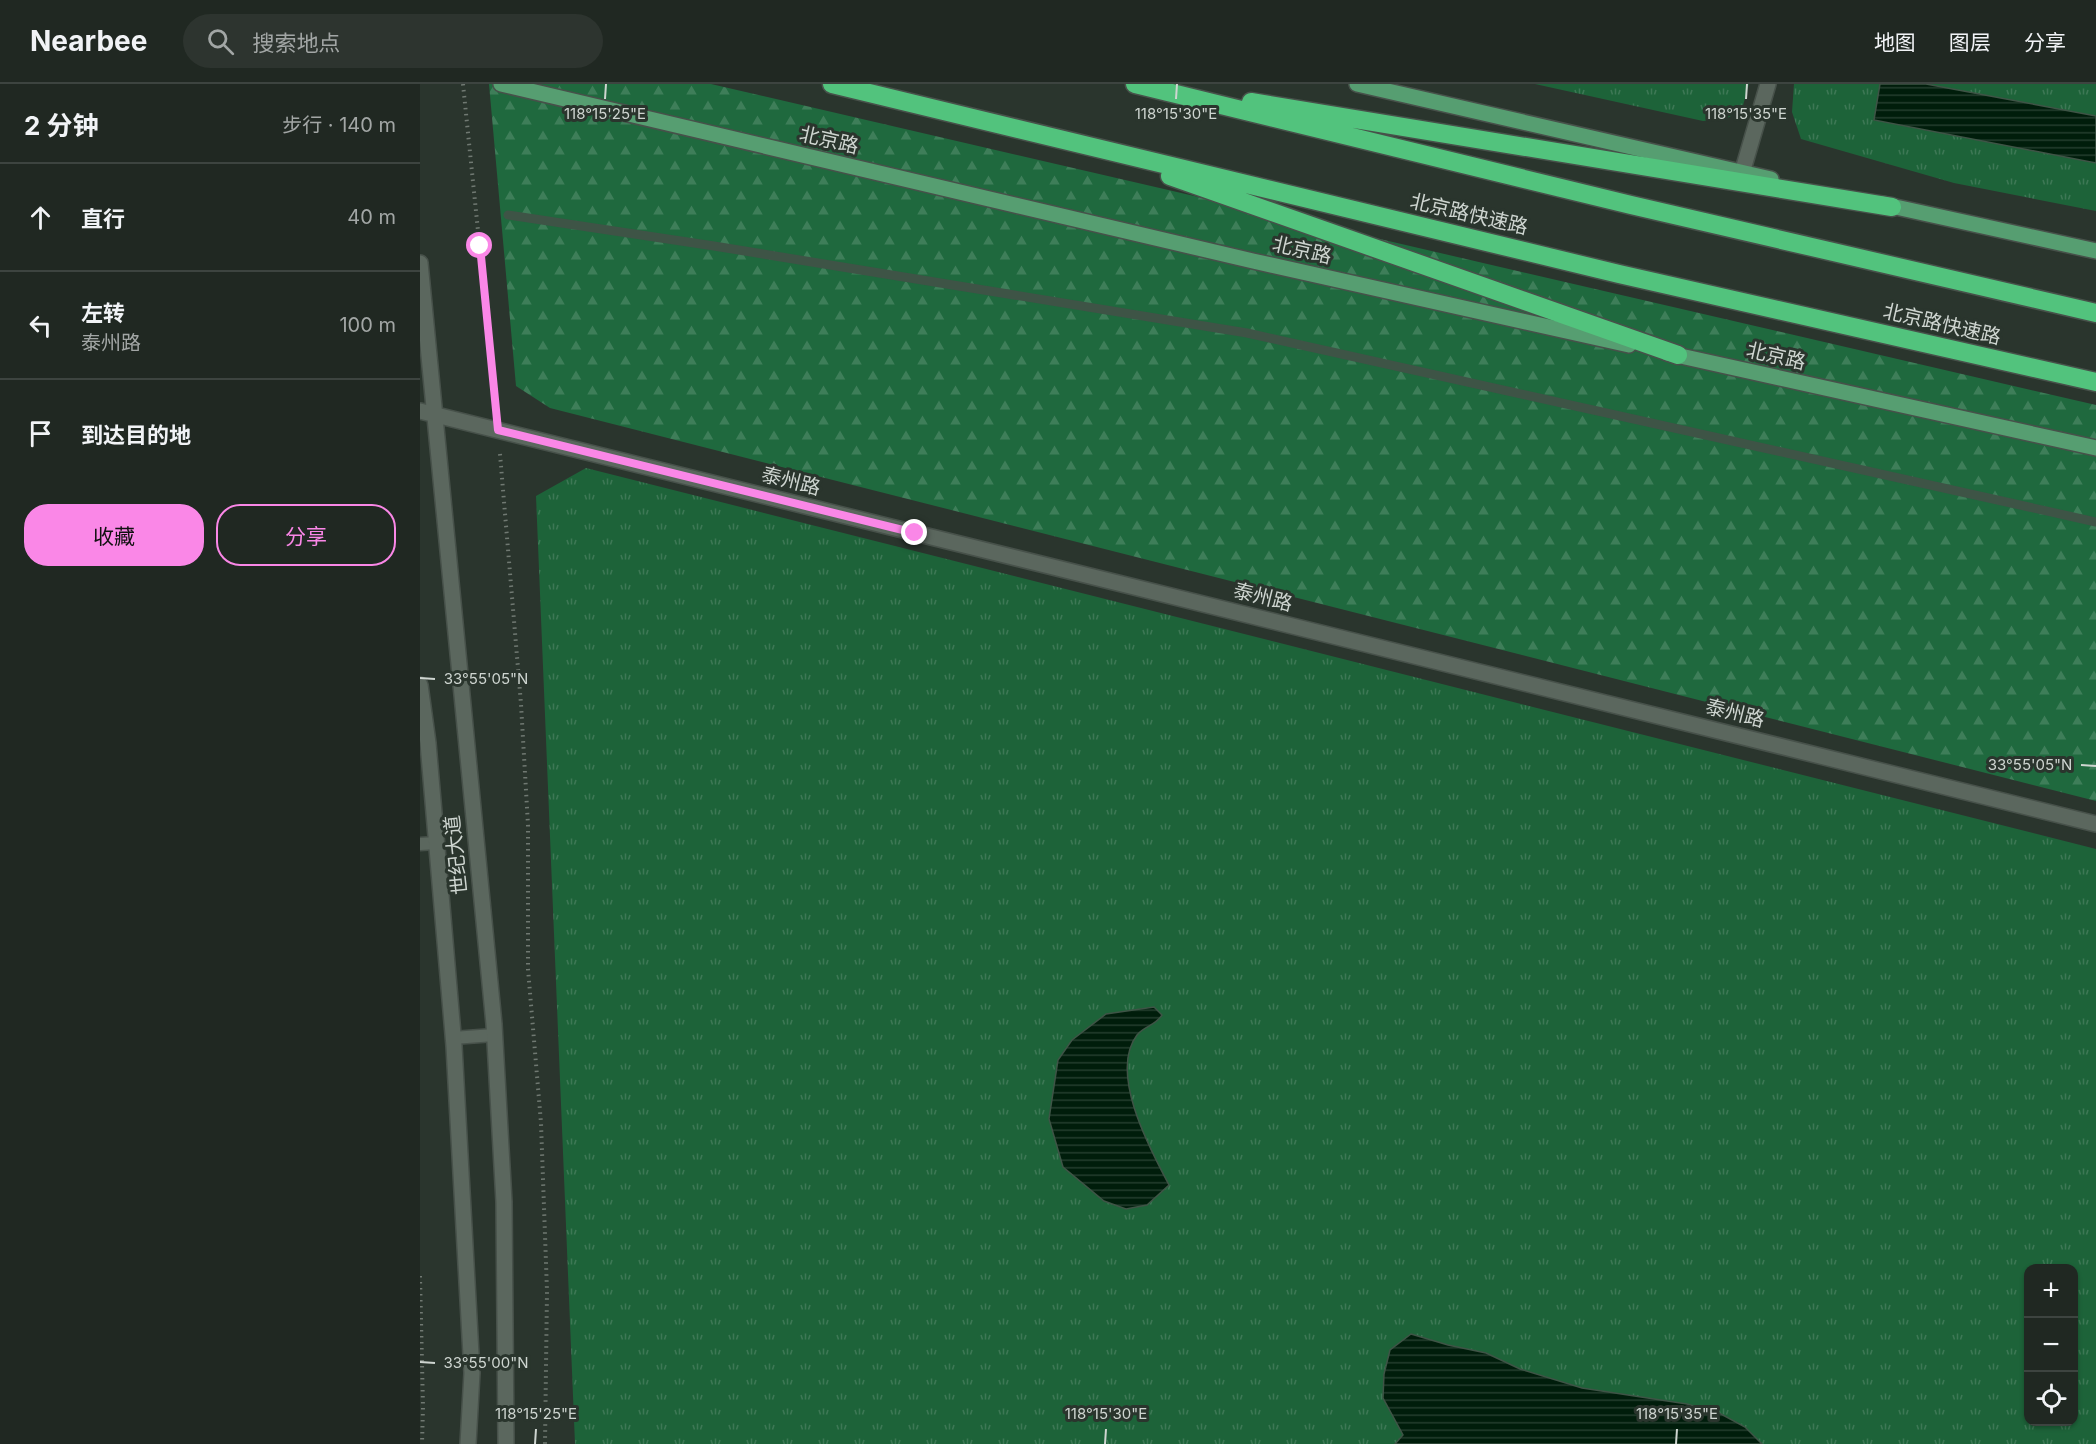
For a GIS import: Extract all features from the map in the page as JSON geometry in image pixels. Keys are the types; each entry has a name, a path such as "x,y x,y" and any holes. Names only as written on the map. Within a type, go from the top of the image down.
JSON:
{"highway":[{"name":"北京路快速路","path":"832,84 1619,274 2096,382"},
{"path":"1136,84 1892,207"},
{"path":"1136,84 1630,205 2096,312"},
{"path":"1078,144 1678,356"}],"main road":[{"name":"北京路","path":"501,84 1253,261 2096,448"},
{"path":"1357,84 1892,207 2096,251"}],"street":[{"path":"1742,173 1768,84"},
{"name":"世纪大道","path":"420,263 427,413 494,1035 504,1202 506,1444"},
{"name":"泰州路","path":"427,413 2096,824"},
{"name":"世纪大道","path":"420,685 428,743 453,1038 472,1373 468,1444"}],"lane":[{"path":"420,843 436,843"},
{"path":"453,1038 494,1035"}],"path":[{"path":"463,84 498,430 521,704 528,825 528,969 541,1124 547,1291 545,1444"},
{"path":"420,1276 422,1444"}],"green space":[{"path":"489,84 711,84 2096,405 2096,801 550,408 516,386"},
{"path":"1535,84 1749,84 1742,109 1726,119 1703,121"},
{"path":"1794,84 2096,84 2096,211 1954,183 1801,139 1792,112"},
{"path":"586,468 2096,849 2096,1444 575,1444 536,496"}],"shaded area":[{"path":"1880,84 1926,84 2096,116 2096,163 1874,120"},
{"path":"1154,1007 1162,1015 1137,1035 1129,1051 1127,1070 1135,1112 1152,1153 1169,1185 1147,1205 1126,1209 1104,1201 1063,1167 1049,1119 1058,1060 1072,1040 1106,1014"},
{"path":"1411,1334 1486,1353 1520,1369 1582,1388 1687,1404 1721,1414 1745,1427 1762,1444 1395,1444 1403,1435 1383,1398 1384,1374 1390,1350"}],"waterway":[{"path":"508,215 714,246 1247,333 2096,522"}],"route":[{"path":"480,246 498,430 915,533"}]}
